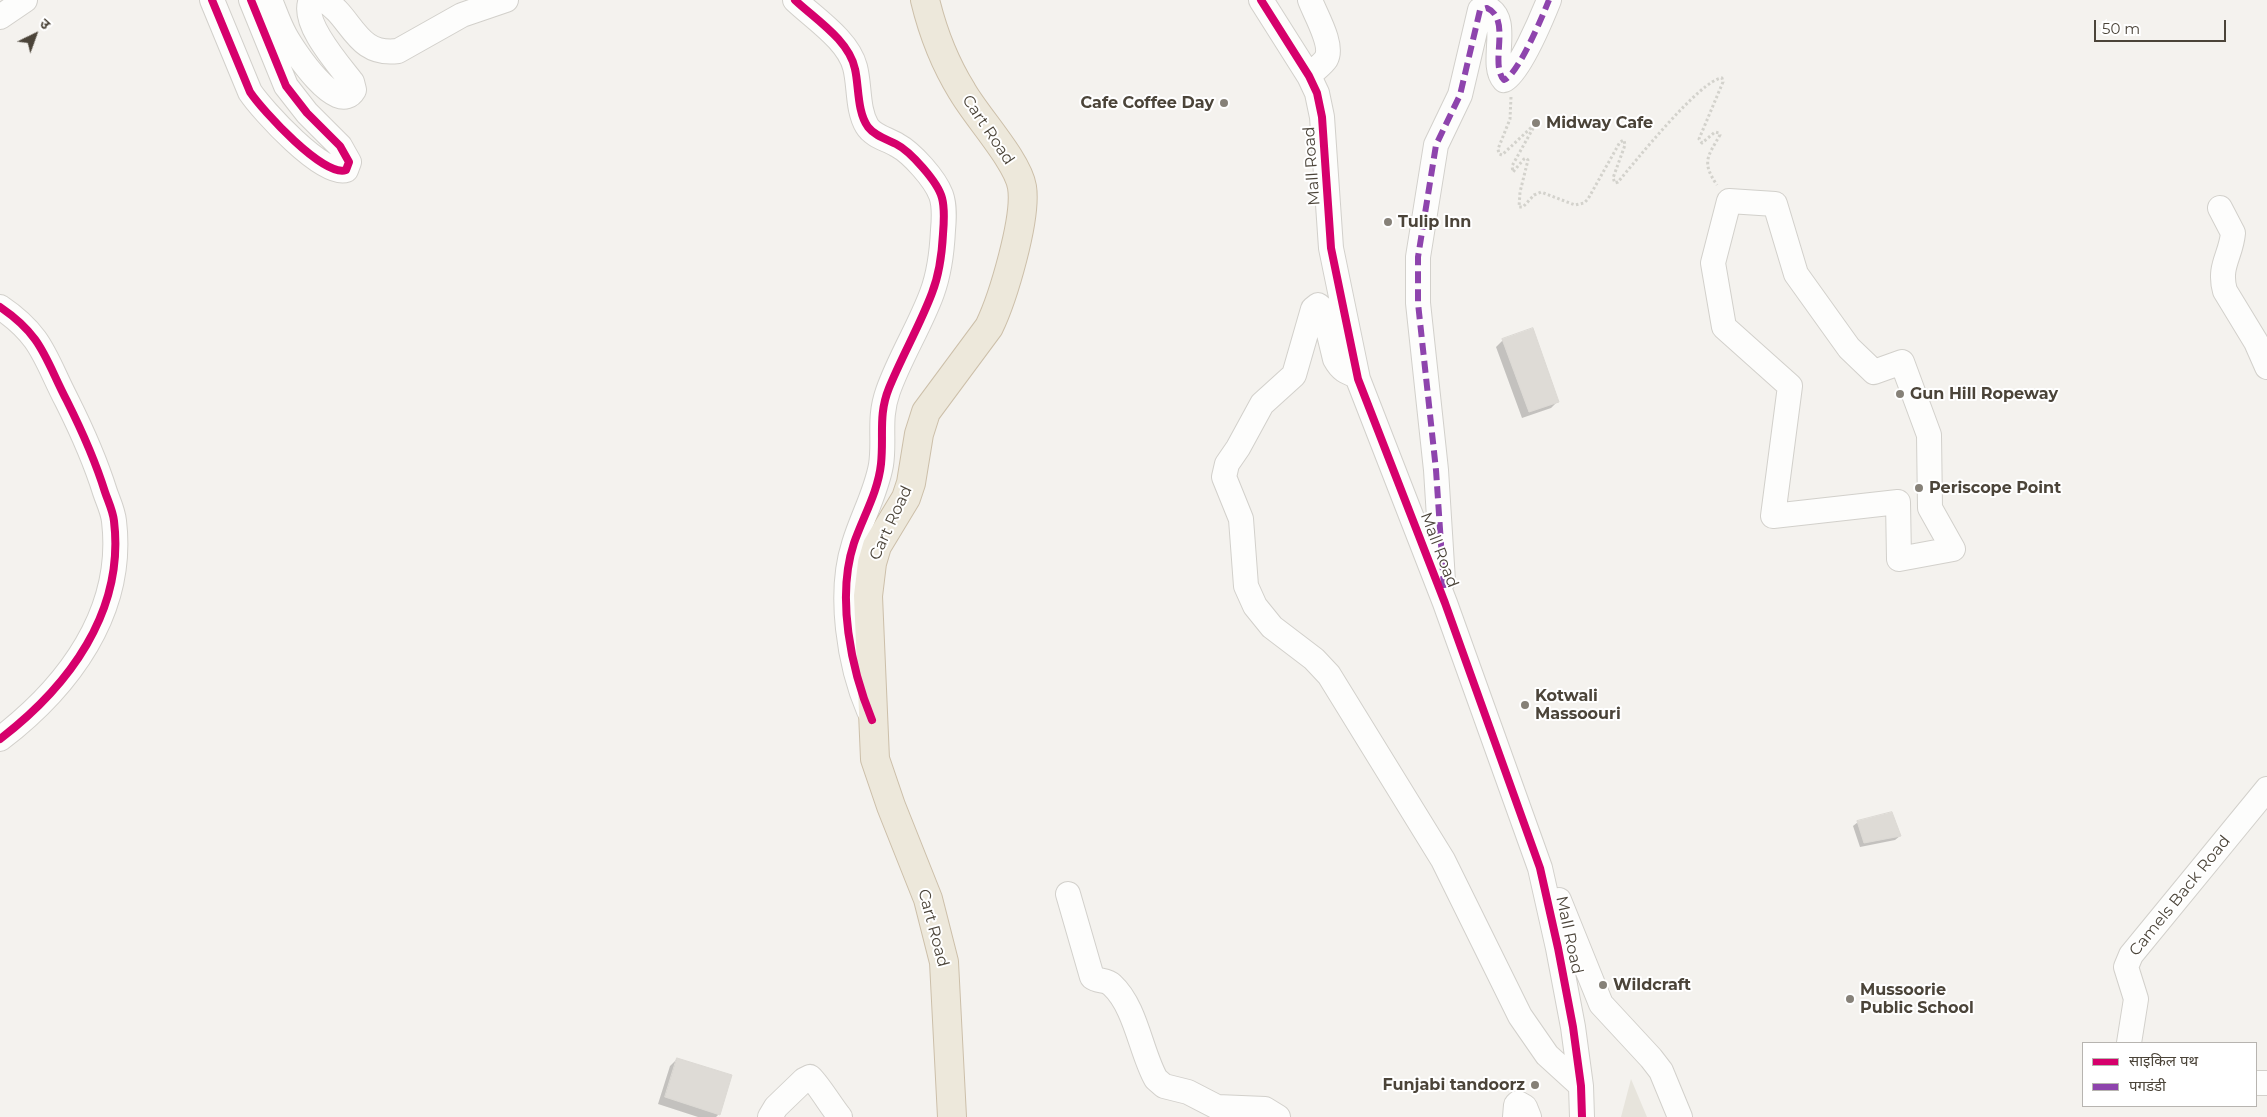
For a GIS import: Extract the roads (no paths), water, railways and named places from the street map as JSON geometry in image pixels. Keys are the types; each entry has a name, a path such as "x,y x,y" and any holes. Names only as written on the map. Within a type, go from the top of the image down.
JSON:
{"highway":[{"name":"Cart Road","path":"925,0 934,35 952,74 1019,177 1022,188 1022,209 1009,272 996,314 926,412 919,434 909,491 877,546 872,563 868,596 875,759 880,777 928,899 944,962 952,1117"}],"street":[{"path":"0,18 25,0"},
{"path":"212,0 250,92 260,107 317,160 341,172 346,170 349,162 340,146 307,113 286,86 252,0"},
{"path":"270,0 286,36 298,56 331,93 341,98 346,97 354,90 352,82 322,42 309,13 311,0"},
{"path":"323,0 334,8 365,43 374,49 390,52 398,51 462,15 506,0"},
{"path":"795,0 844,46 855,67 861,106 867,126 881,137 903,148 929,176 942,197 944,216 942,248 933,292 885,399 881,420 881,463 848,566 848,618 852,656 860,691 872,720"},
{"name":"Mall Road","path":"1261,0 1309,76 1317,93 1322,117 1331,248 1357,376 1445,603 1540,868 1562,966 1581,1086 1582,1117"},
{"path":"1309,76 1326,58 1328,52 1326,40 1310,0"},
{"path":"1445,603 1436,470 1418,303 1418,257 1436,145 1460,95 1480,10 1488,8 1494,12 1499,26 1499,71 1502,77 1507,79 1534,35 1549,0"},
{"path":"1729,201 1775,204 1796,274 1849,348 1874,372 1902,362 1929,435 1930,508 1953,549 1899,558 1898,502 1773,516 1790,386 1724,327 1713,263 1729,201"},
{"path":"2220,208 2233,233 2222,270 2222,282 2225,291 2256,342 2267,367"},
{"path":"1357,376 1339,367 1335,359 1323,309 1318,305 1316,306 1294,376 1262,404 1225,470 1226,484 1239,512 1242,526 1246,586 1255,606 1272,628 1314,659 1330,675 1443,860 1520,1016 1548,1055 1581,1086"},
{"path":"0,307 18,319 36,338 81,427 96,461 114,520 115,550 112,582 103,611 85,651 59,685 0,739"},
{"name":"Camels Back Road","path":"2129,1042 2136,999 2126,967 2131,955 2267,789"},
{"path":"1540,868 1554,888 1601,1004 1642,1046 1656,1064 1680,1117"},
{"path":"1068,894 1091,975 1096,980 1107,981 1118,992 1135,1023 1156,1079 1164,1086 1198,1096 1217,1107 1265,1109 1278,1117"},
{"path":"770,1117 776,1107 804,1080 810,1077 840,1117"},
{"path":"1515,1117 1516,1105 1518,1103 1525,1106 1529,1117"}],"place":[{"name":"Cafe Coffee Day","path":"1224,103"},
{"name":"Midway Cafe","path":"1536,123"},
{"name":"Tulip Inn","path":"1388,222"},
{"name":"Gun Hill Ropeway","path":"1900,394"},
{"name":"Periscope Point","path":"1919,488"},
{"name":"Kotwali Massoouri","path":"1525,705"},
{"name":"Wildcraft","path":"1603,985"},
{"name":"Mussoorie Public School","path":"1850,999"},
{"name":"Funjabi tandoorz","path":"1535,1085"}]}
